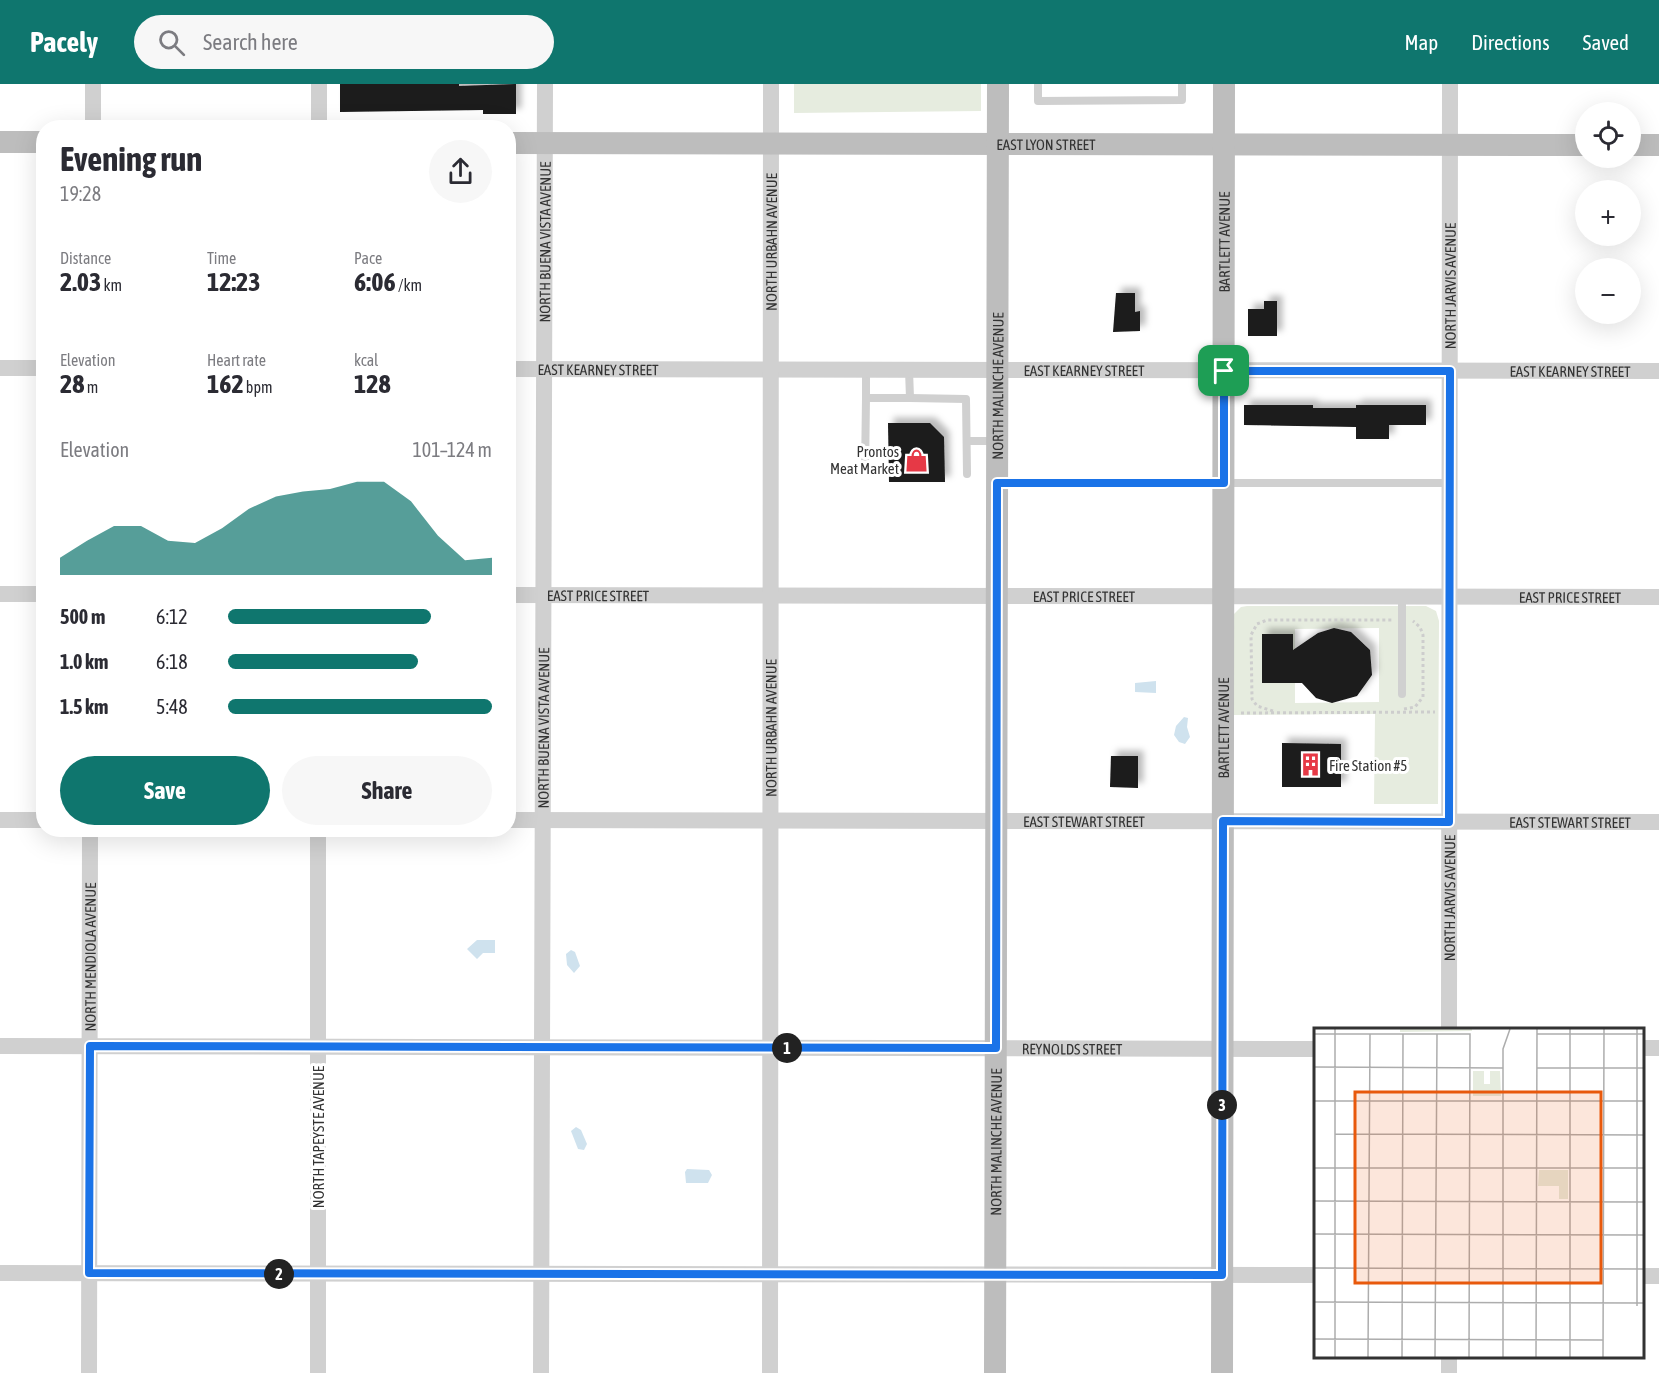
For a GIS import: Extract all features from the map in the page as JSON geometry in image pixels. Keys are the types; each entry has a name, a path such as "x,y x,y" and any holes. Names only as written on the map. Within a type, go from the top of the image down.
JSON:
{"main road":[{"name":"NORTH MALINCHE AVENUE","path":"995,1373 998,84"},
{"name":"BARTLETT AVENUE","path":"1222,1373 1224,84"},
{"path":"0,142 36,142"},
{"name":"EAST LYON STREET","path":"516,143 1575,145"},
{"path":"1641,145 1659,145"}],"street":[{"path":"93,84 93,120"},
{"path":"319,84 319,120"},
{"name":"NORTH BUENA VISTA AVENUE","path":"541,1373 545,84"},
{"name":"NORTH URBAHN AVENUE","path":"770,1373 771,84"},
{"name":"NORTH JARVIS AVENUE","path":"1449,1028 1450,84"},
{"path":"0,368 36,368"},
{"name":"EAST KEARNEY STREET","path":"516,369 1659,371"},
{"path":"0,594 36,594"},
{"name":"EAST PRICE STREET","path":"516,595 1659,597"},
{"path":"0,820 36,820"},
{"name":"EAST STEWART STREET","path":"516,820 1659,822"},
{"name":"NORTH MENDIOLA AVENUE","path":"89,1373 90,837"},
{"name":"NORTH TAPEYSTE AVENUE","path":"318,837 318,1373"},
{"name":"REYNOLDS STREET","path":"0,1046 1314,1049"},
{"path":"0,1273 1314,1275"}],"lane":[{"path":"1038,84 1038,101 1050,101 1182,100 1182,84"},
{"path":"865,471 866,370"},
{"path":"909,370 910,398"},
{"path":"866,398 966,399 967,474"},
{"path":"967,441 997,441"},
{"path":"997,483 1450,483"},
{"path":"1402,597 1402,694"}],"path":[{"path":"1273,711 1257,706 1252,699 1251,636 1257,624 1267,620 1397,620"},
{"path":"1399,710 1415,707 1423,697 1423,636 1417,624 1408,621"},
{"path":"1236,713 1399,710 1436,712"}],"shaded area":[{"path":"794,84 981,84 981,111 794,113"},
{"path":"1426,606 1436,611 1439,621 1438,804 1374,804 1375,714 1233,715 1233,615 1241,607","holes":["1379,628 1379,702 1295,703 1295,629"]}],"water":[{"path":"1156,681 1156,693 1135,692 1135,683"},
{"path":"1184,717 1188,718 1187,727 1190,737 1185,744 1179,742 1174,735 1176,726"},
{"path":"477,940 495,940 495,953 483,953 477,959 467,949"},
{"path":"571,950 575,952 580,966 574,973 567,965 566,954"},
{"path":"576,1127 581,1130 587,1144 584,1150 578,1149 571,1131"},
{"path":"687,1169 709,1170 712,1175 708,1183 686,1183"}],"building":[{"path":"340,84 459,84 459,86 516,84 516,114 483,114 483,110 340,112"},
{"path":"1116,293 1135,293 1135,312 1140,311 1140,331 1113,332"},
{"path":"1264,301 1277,301 1277,336 1248,336 1248,309 1264,309"},
{"path":"1244,405 1313,405 1313,408 1356,408 1356,405 1426,405 1426,425 1389,425 1389,439 1356,439 1356,427 1244,425"},
{"name":"Prontos Meat Market","path":"888,423 930,423 944,437 945,482 889,482"},
{"path":"1334,628 1351,632 1370,650 1372,675 1357,696 1332,703 1316,698 1302,683 1262,683 1262,634 1293,634 1293,650 1318,633"},
{"name":"Fire Station #5","path":"1282,743 1341,744 1341,787 1282,787"},
{"path":"1111,756 1138,756 1138,788 1110,787"}],"place":[{"name":"Prontos Meat Market","path":"917,460"},
{"name":"Fire Station #5","path":"1311,765"}],"route":[{"path":"1224,371 1450,371 1449,822 1223,821 1222,1275 89,1273 90,1046 996,1048 997,483 1224,483 1224,371"}]}
